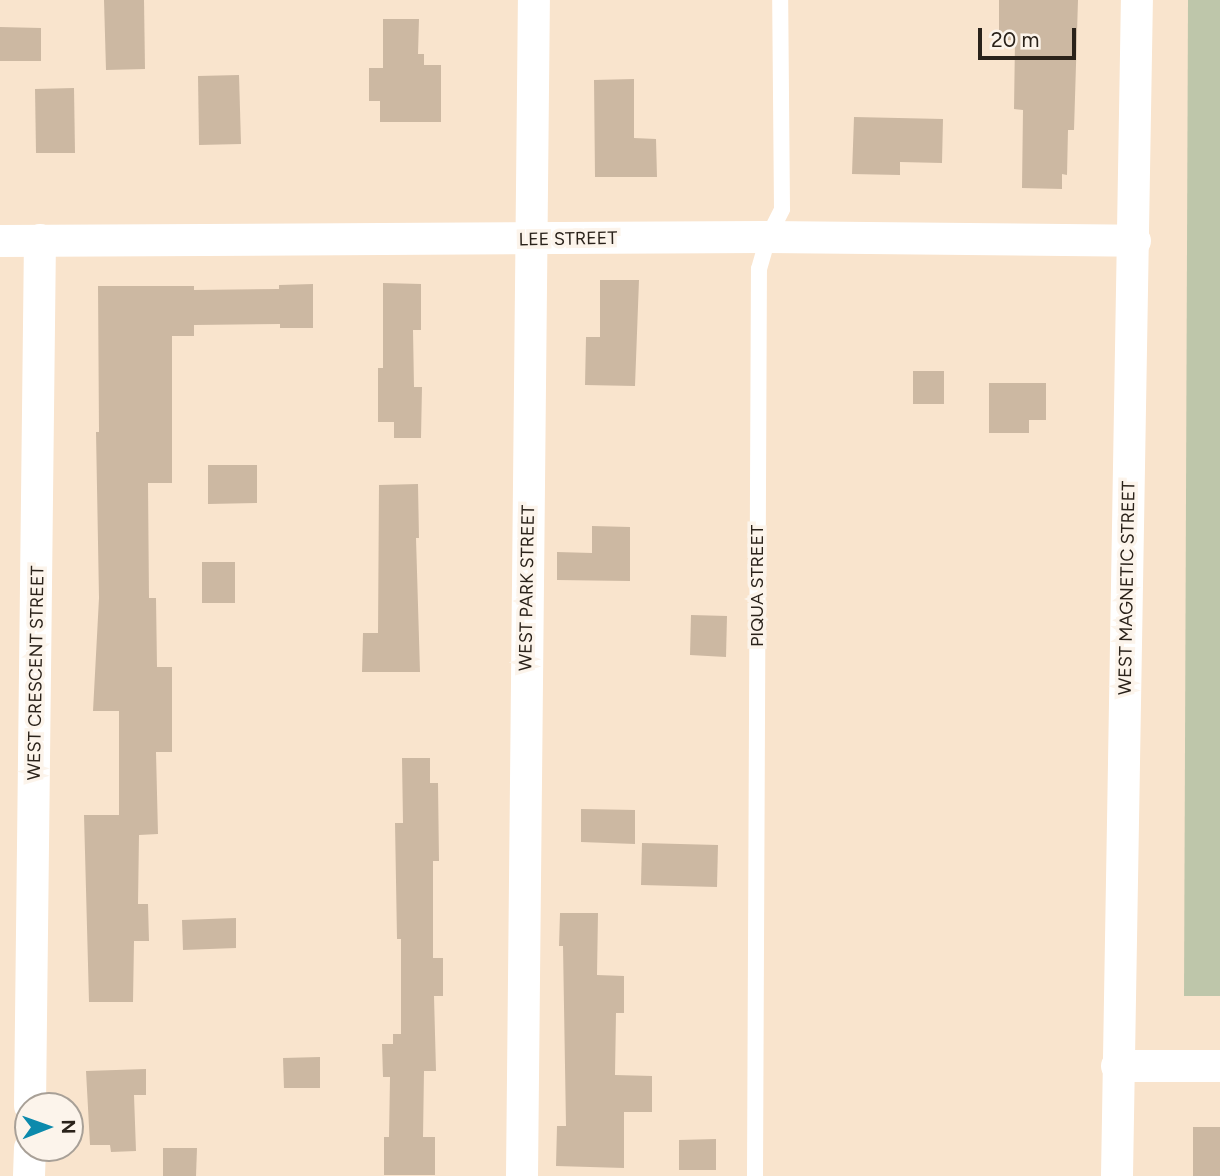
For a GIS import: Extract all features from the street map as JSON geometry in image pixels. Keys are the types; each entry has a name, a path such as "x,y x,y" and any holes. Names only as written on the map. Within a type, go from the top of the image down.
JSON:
{"street":[{"name":"WEST PARK STREET","path":"522,1176 534,0"},
{"name":"WEST MAGNETIC STREET","path":"1117,1176 1137,0"},
{"name":"LEE STREET","path":"0,241 768,237 1135,241"},
{"name":"WEST CRESCENT STREET","path":"30,1092 40,240"},
{"path":"1117,1066 1220,1066"}],"lane":[{"name":"PIQUA STREET","path":"755,1176 759,270 768,237 782,209 780,0"}],"green space":[{"path":"1188,0 1220,0 1220,996 1184,996"}],"building":[{"path":"104,0 144,0 145,69 106,70"},
{"path":"999,0 1078,0 1074,130 1068,130 1067,175 1062,174 1062,189 1022,188 1023,110 1014,109 1015,40 999,40"},
{"path":"383,19 419,19 418,54 424,54 424,65 441,65 441,122 380,122 380,101 369,101 369,68 383,68"},
{"path":"0,27 41,28 41,61 0,61"},
{"path":"239,75 241,144 199,145 198,76"},
{"path":"634,79 634,138 656,139 657,177 595,177 594,80"},
{"path":"74,88 75,153 36,153 35,89"},
{"path":"854,117 943,119 942,163 900,162 900,175 852,174"},
{"path":"600,280 639,280 635,386 585,385 586,337 600,337"},
{"path":"383,283 421,284 421,330 413,330 414,387 422,387 421,438 394,438 394,422 378,422 378,368 383,368"},
{"path":"313,284 313,328 280,328 280,324 194,325 194,336 172,336 172,483 148,483 149,598 156,598 157,667 172,667 172,752 156,752 158,834 139,835 138,904 148,904 149,941 134,941 133,1002 89,1002 84,815 119,815 119,711 93,711 99,598 96,432 99,432 98,286 194,286 194,290 279,289 279,285"},
{"path":"913,371 944,371 944,404 913,404"},
{"path":"989,383 1046,383 1046,420 1029,420 1029,433 989,433"},
{"path":"208,465 257,465 257,503 208,504"},
{"path":"418,484 419,538 416,538 420,672 362,672 363,633 378,633 379,485"},
{"path":"592,526 630,527 630,581 557,580 557,552 592,553"},
{"path":"202,562 235,562 235,603 202,603"},
{"path":"691,615 727,616 726,657 690,655"},
{"path":"402,758 430,758 430,783 438,783 439,861 433,861 433,958 443,958 443,996 434,996 436,1071 424,1071 423,1137 435,1137 435,1175 384,1175 384,1137 389,1137 390,1077 383,1077 382,1044 393,1044 393,1034 401,1034 401,939 397,939 395,823 403,823"},
{"path":"581,809 635,810 635,844 581,842"},
{"path":"642,843 718,845 717,887 641,885"},
{"path":"560,913 598,913 597,975 624,976 624,1013 616,1013 615,1075 652,1076 652,1112 624,1112 624,1168 556,1166 557,1126 566,1126"},
{"path":"236,918 236,948 183,950 182,920"},
{"path":"320,1057 320,1088 284,1088 283,1058"},
{"path":"146,1069 146,1095 134,1095 136,1151 111,1152 110,1145 90,1145 86,1071"},
{"path":"1193,1127 1220,1127 1220,1176 1193,1176"},
{"path":"716,1139 716,1170 679,1170 679,1140"},
{"path":"163,1148 197,1148 196,1176 163,1176"}]}
